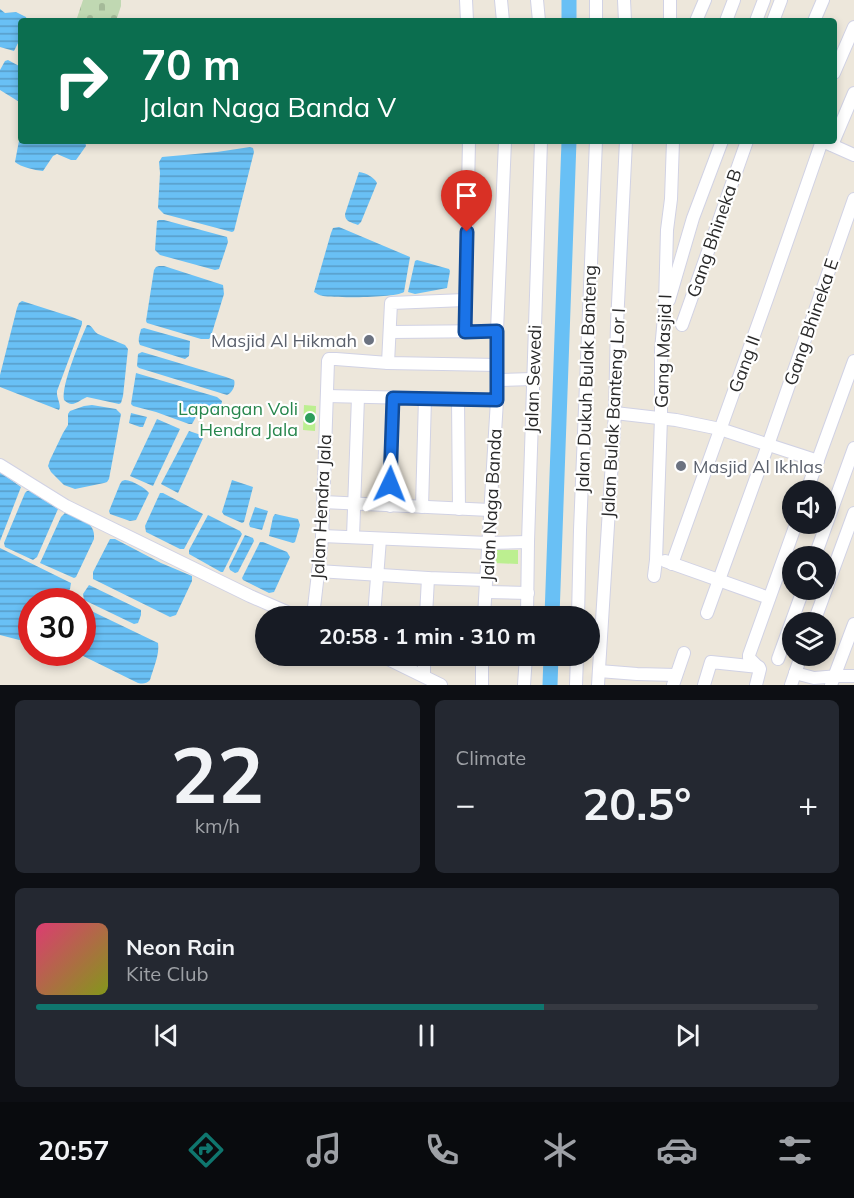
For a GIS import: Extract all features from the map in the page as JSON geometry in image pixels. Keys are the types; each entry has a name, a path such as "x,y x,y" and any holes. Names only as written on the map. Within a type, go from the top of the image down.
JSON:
{"street":[{"path":"466,0 467,18"},
{"path":"501,0 503,18"},
{"path":"537,0 539,18"},
{"path":"596,0 596,18"},
{"path":"624,0 625,18"},
{"path":"670,0 670,18"},
{"path":"697,18 705,0"},
{"path":"727,18 734,0"},
{"path":"757,18 764,0"},
{"path":"774,18 781,0"},
{"path":"815,18 823,0"},
{"path":"837,66 854,27"},
{"name":"Gang II","path":"837,123 854,93"},
{"path":"465,332 469,144"},
{"name":"Jalan Naga Banda","path":"485,606 497,400 497,331 505,144"},
{"name":"Jalan Sewedi","path":"527,606 541,144"},
{"name":"Jalan Dukuh Bulak Banteng","path":"578,606 596,144"},
{"name":"Jalan Bulak Banteng Lor I","path":"598,685 615,413 626,144"},
{"name":"Gang Masjid I","path":"654,576 661,418 661,350 673,144"},
{"path":"665,306 671,296 693,218 721,144"},
{"name":"Gang Bhineka B","path":"681,325 746,144"},
{"name":"Gang II","path":"672,564 825,144"},
{"path":"831,144 854,154"},
{"name":"Gang Bhineka E","path":"706,613 768,445 854,199"},
{"path":"465,300 391,303 388,363 497,365"},
{"path":"390,332 497,331"},
{"name":"Jalan Hendra Jala","path":"314,606 322,536 328,361 336,359 388,363"},
{"path":"811,480 854,361"},
{"path":"497,380 533,379"},
{"path":"327,396 497,400"},
{"path":"353,537 358,397"},
{"path":"390,506 393,398"},
{"path":"422,507 425,398"},
{"path":"458,399 459,509"},
{"path":"615,413 661,418 720,429 818,461"},
{"path":"819,546 854,448"},
{"path":"0,465 66,506 273,606"},
{"path":"323,502 490,510"},
{"path":"817,612 854,513"},
{"path":"756,685 759,668 748,657 791,534"},
{"path":"322,536 488,543 528,542"},
{"path":"375,606 380,539"},
{"path":"656,560 769,598"},
{"path":"318,571 428,578 528,593"},
{"path":"426,606 428,578"},
{"path":"778,659 799,600"},
{"path":"832,681 854,624"},
{"path":"599,671 675,680 684,653"},
{"path":"704,685 711,662 759,668"},
{"path":"402,666 441,685"},
{"path":"423,676 424,666"},
{"path":"482,666 482,685"},
{"path":"524,685 525,666"},
{"path":"576,685 577,666"},
{"path":"793,679 814,678 832,681 854,676"}],"green space":[{"path":"83,0 121,0 117,18 77,18"},
{"name":"Lapangan Voli Hendra Jala","path":"304,405 316,406 315,431 303,430"},
{"path":"495,550 518,550 518,564 494,563"}],"water":[{"path":"0,9 5,13 16,12 26,17 18,18 18,43 14,51 0,47"},
{"path":"8,60 18,65 18,101 0,90 0,70"},
{"path":"18,144 86,144 76,160 57,154 53,156 43,171 15,162"},
{"path":"250,147 254,152 234,231 164,214 158,208 159,162 162,157"},
{"path":"359,172 370,176 377,183 358,225 347,220 345,214"},
{"path":"157,221 227,237 228,242 219,269 215,270 160,255 155,250"},
{"path":"339,227 410,257 404,292 352,297 323,296 314,292 331,233 333,228"},
{"path":"417,260 449,269 447,288 415,294 408,292"},
{"path":"159,266 223,285 224,294 209,339 201,339 147,323 154,270"},
{"path":"22,301 82,321 57,391 59,410 0,387 0,375 17,308"},
{"path":"87,325 98,334 125,345 128,349 123,396 119,404 87,397 73,404 64,400 68,374"},
{"path":"141,329 190,341 189,356 185,359 140,345 139,335"},
{"path":"142,352 226,377 234,380 234,386 227,395 139,368 137,366 138,354"},
{"path":"136,373 217,397 222,401 221,404 215,412 201,408 192,424 133,406 131,404"},
{"path":"92,405 116,409 121,414 109,479 104,483 75,489 64,485 48,466 68,425 70,411"},
{"path":"131,413 147,417 143,427 129,423"},
{"path":"157,419 180,429 153,486 130,476"},
{"path":"189,431 204,436 178,493 161,484"},
{"path":"0,472 21,487 0,541"},
{"path":"125,480 149,493 136,520 130,521 110,514 109,511 120,484"},
{"path":"232,480 253,487 242,523 222,512"},
{"path":"27,491 58,509 37,557 33,560 5,547 4,543"},
{"path":"160,493 203,514 184,549 146,532 145,526"},
{"path":"255,507 268,511 262,530 250,527 249,524"},
{"path":"65,513 89,524 94,533 94,539 74,578 40,563"},
{"path":"275,514 298,519 300,525 295,542 269,536"},
{"path":"208,515 242,534 223,572 189,554"},
{"path":"245,535 253,538 254,541 238,572 235,573 229,567"},
{"path":"110,539 115,539 192,576 192,581 176,615 170,617 93,579 93,572"},
{"path":"260,542 287,552 290,557 274,592 269,593 242,578"},
{"path":"0,548 71,583 70,588 18,588 18,640 0,635"},
{"path":"96,588 141,610 138,623 134,624 96,606"},
{"path":"96,613 158,643 157,657 150,680 138,683 96,662"}],"waterway":[{"path":"569,0 569,18"},
{"path":"552,606 569,144"},
{"path":"550,685 551,666"}],"place":[{"name":"Masjid Al Hikmah","path":"369,340"},
{"name":"Lapangan Voli Hendra Jala","path":"310,418"},
{"name":"Masjid Al Ikhlas","path":"681,466"}],"route":[{"path":"390,484 393,398 497,400 497,331 465,332 467,232"}]}
